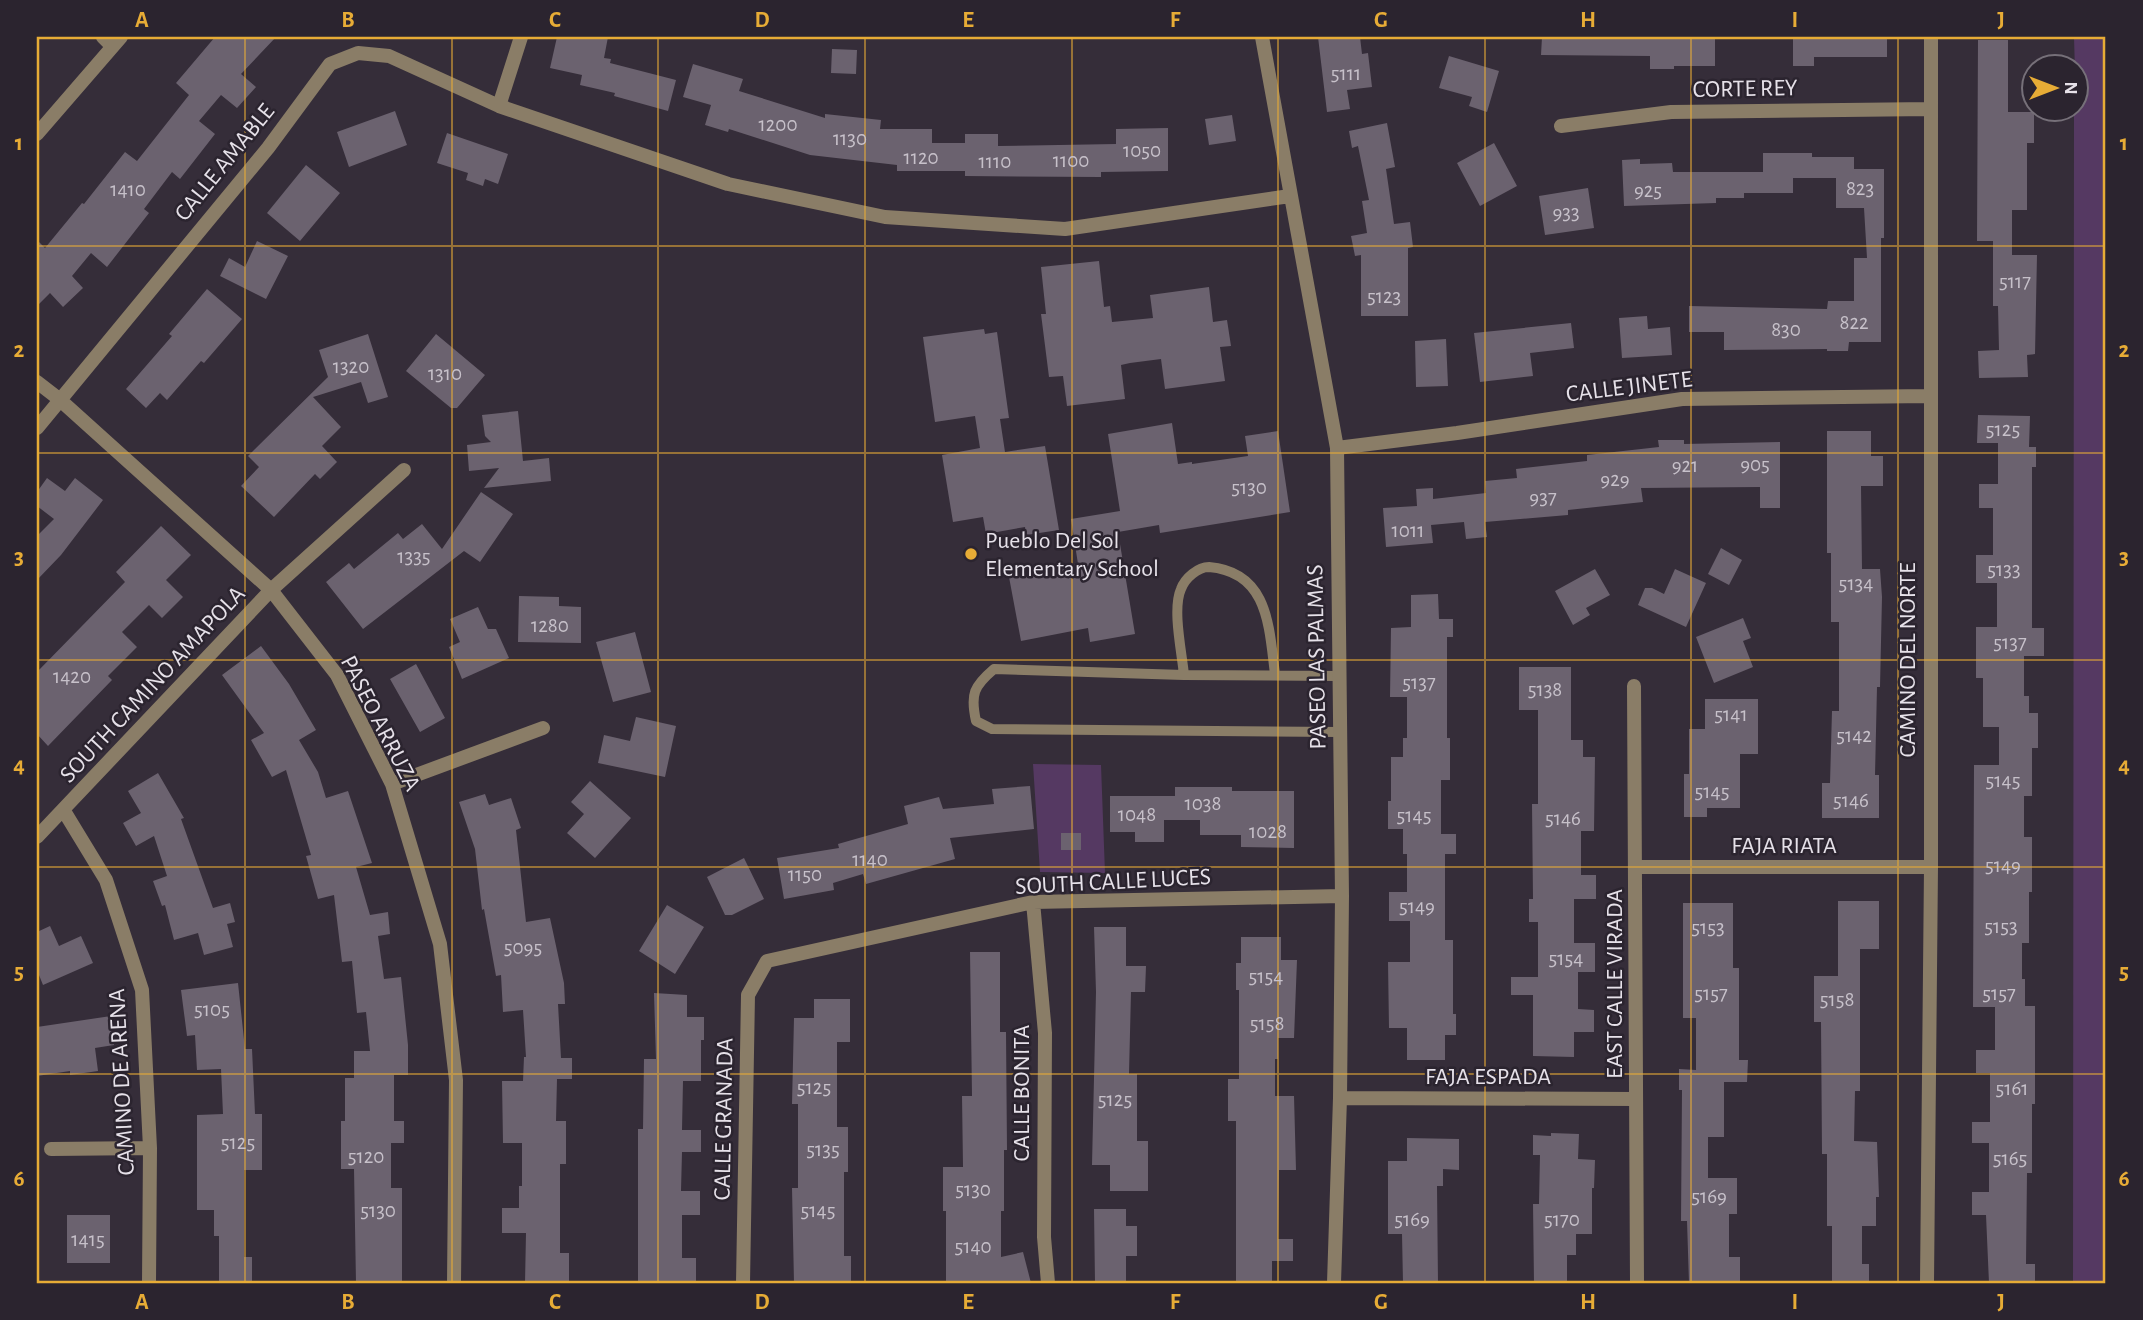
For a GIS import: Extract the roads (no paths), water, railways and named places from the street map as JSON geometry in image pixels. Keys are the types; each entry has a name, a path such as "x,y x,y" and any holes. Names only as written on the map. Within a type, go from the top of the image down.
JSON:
{"street":[{"path":"499,106 521,37"},
{"name":"PASEO LAS PALMAS","path":"1262,37 1337,447 1342,896 1340,1098 1334,1283"},
{"name":"CAMINO DEL NORTE","path":"1927,1283 1931,867 1931,37"},
{"path":"37,134 112,40"},
{"name":"CALLE AMABLE","path":"37,428 268,148 330,64 358,53 388,56 499,106 728,184 886,217 1065,229 1290,196"},
{"name":"CORTE REY","path":"1561,126 1671,112 1930,109"},
{"name":"PASEO ARRUZA","path":"37,382 271,590 337,675 392,784 440,944 456,1080 454,1283"},
{"name":"CALLE JINETE","path":"1337,447 1457,433 1682,399 1929,397"},
{"name":"SOUTH CAMINO AMAPOLA","path":"37,837 271,590 404,470"},
{"name":"EAST CALLE VIRADA","path":"1634,685 1637,1283"},
{"path":"392,784 543,728"},
{"name":"CAMINO DE ARENA","path":"64,811 106,880 142,990 150,1147 149,1283"},
{"name":"FAJA RIATA","path":"1636,867 1931,867"},
{"name":"SOUTH CALLE LUCES","path":"767,961 1033,902 1342,896"},
{"name":"CALLE BONITA","path":"1033,902 1045,1033 1044,1237 1048,1283"},
{"name":"CALLE GRANADA","path":"743,1283 748,995 767,961"},
{"name":"FAJA ESPADA","path":"1340,1098 1636,1099"},
{"path":"51,1149 150,1147"}],"lane":[{"path":"1184,675 1178,606 1181,589 1190,576 1203,567 1225,569 1258,592 1268,619 1275,674"},
{"path":"1339,676 1184,675 994,669 981,680 974,692 972,705 975,720 992,729 1340,732"}],"place":[{"name":"Pueblo Del Sol Elementary School","path":"971,554"}]}
